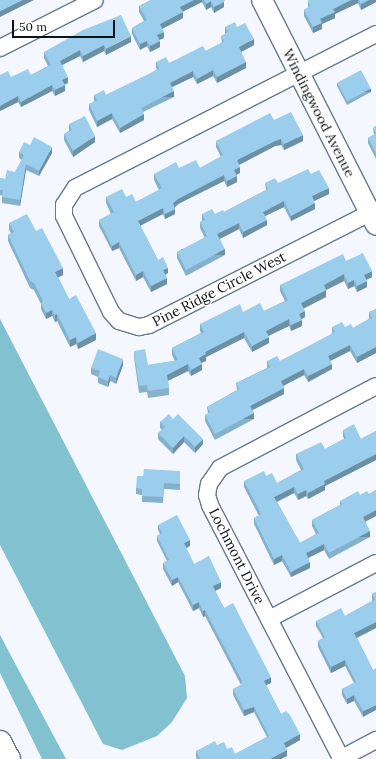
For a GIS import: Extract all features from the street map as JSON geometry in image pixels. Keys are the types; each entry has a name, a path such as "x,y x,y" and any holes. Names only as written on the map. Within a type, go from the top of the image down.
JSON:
{"main road":[{"path":"0,742 9,759"}],"street":[{"path":"0,48 95,0"},
{"name":"Windingwood Avenue","path":"262,0 374,216"},
{"name":"Pine Ridge Circle West","path":"374,216 149,325 139,327 119,321 111,312 70,232 64,216 64,205 75,188 376,34"},
{"name":"Lochmont Drive","path":"340,759 210,505 209,484 220,468 376,386"},
{"path":"269,619 376,563"},
{"path":"340,759 376,740"}],"water":[{"path":"0,319 185,676 187,698 172,722 157,736 122,750 103,744 0,545"},
{"path":"0,635 66,759 42,759 0,673"}],"building":[{"path":"0,0 22,0 0,11"},
{"path":"151,0 194,0 180,7 183,12 160,24 164,32 157,35 160,41 150,46 147,41 140,44 132,28 147,20 139,6"},
{"path":"204,0 224,0 224,2 214,7 211,1 206,4"},
{"path":"309,0 351,0 333,9 335,12 320,19 322,23 313,27 304,10 310,6"},
{"path":"359,0 369,0 361,4"},
{"path":"121,15 131,36 106,49 104,45 83,56 80,50 60,61 68,77 62,80 65,85 55,90 52,85 21,102 18,96 0,106 0,75 8,71 11,77 28,69 31,75 51,65 44,52 83,30"},
{"path":"235,22 237,27 245,23 254,39 239,47 246,62 217,77 213,70 197,79 193,71 170,83 174,91 141,108 144,114 120,128 112,113 97,121 89,104 97,100 94,95 104,90 106,95 153,72 159,68 156,62 166,57 169,63 203,46 206,51 224,41 221,36 228,32 225,27"},
{"path":"361,70 371,89 347,101 337,83"},
{"path":"291,112 303,135 284,144 281,139 275,141 237,160 240,167 234,170 237,176 227,181 224,175 178,199 173,203 175,209 165,214 163,208 138,221 158,260 163,257 168,268 163,270 167,278 151,286 143,271 136,275 119,242 112,246 99,220 114,212 106,197 122,189 126,197 132,194 136,202 162,188 154,174 176,162 179,168 196,160 200,168 223,155 216,141 270,113 274,120"},
{"path":"85,116 95,136 73,151 64,134 72,130 69,124"},
{"path":"376,126 376,133 373,128"},
{"path":"376,133 376,153 368,138"},
{"path":"34,137 52,147 39,171 26,164 20,200 2,197 3,190 0,190 0,178 5,179 7,170 15,172 24,155 19,152 24,142 30,145"},
{"path":"308,169 311,174 319,170 329,188 312,196 315,203 291,216 284,201 263,212 267,220 243,232 239,223 217,234 225,249 186,270 177,252 207,236 200,222 205,220 202,214 212,209 215,214 223,210 224,212 268,189 265,183 275,178 278,183"},
{"path":"27,214 36,231 42,228 63,268 55,272 69,299 76,295 96,333 78,343 76,337 70,340 57,314 55,315 52,310 46,313 41,303 43,301 34,283 30,281 8,235 14,232 9,223"},
{"path":"363,253 372,271 364,275 367,281 357,286 354,280 348,283 344,274 324,285 326,290 301,303 305,311 299,314 302,320 291,325 289,319 266,331 269,337 252,346 244,332 205,352 206,354 199,358 202,364 191,370 188,364 167,375 169,388 148,391 147,385 139,386 134,351 145,349 148,365 178,360 172,348 204,332 200,324 240,304 243,312 260,303 264,311 288,300 280,285 343,254 346,261"},
{"path":"376,309 376,347 357,357 350,345 328,356 332,364 308,376 304,369 281,381 284,388 250,406 254,413 215,434 205,415 210,412 207,407 239,389 236,383 270,367 267,361 277,356 280,361 335,332 332,327 342,322 345,327 351,324 353,328 372,318 369,312"},
{"path":"98,349 123,359 116,378 110,375 108,381 98,377 100,371 91,368"},
{"path":"169,414 173,419 178,414 203,439 195,447 184,436 173,448 158,433 165,427 160,422"},
{"path":"354,424 361,439 376,431 376,454 324,481 325,484 308,493 306,490 298,494 294,487 274,497 300,543 319,533 312,520 342,504 340,501 358,491 360,495 367,491 369,494 376,490 376,510 363,517 370,531 329,553 324,544 306,553 310,562 291,572 282,555 274,559 254,518 261,514 244,481 264,471 266,476 272,473 277,483 304,469 296,454 321,442 325,449 346,438 343,430"},
{"path":"144,469 180,471 180,484 164,483 163,497 142,496 142,489 136,488 137,476 143,476"},
{"path":"177,515 190,540 184,543 194,564 209,556 221,582 213,586 224,608 233,603 271,677 264,681 281,714 286,711 290,715 300,734 284,743 287,750 270,759 200,759 196,751 215,741 217,745 224,742 227,749 232,747 235,754 269,736 254,707 244,710 233,689 241,685 242,681 205,610 203,611 199,602 193,605 178,577 172,580 163,563 169,560 157,536 162,533 158,525"},
{"path":"376,592 376,622 354,633 373,670 376,668 376,705 363,711 354,695 347,699 342,689 356,682 345,660 331,667 318,641 325,637 316,621 341,608 345,616 375,600 372,594"}]}
